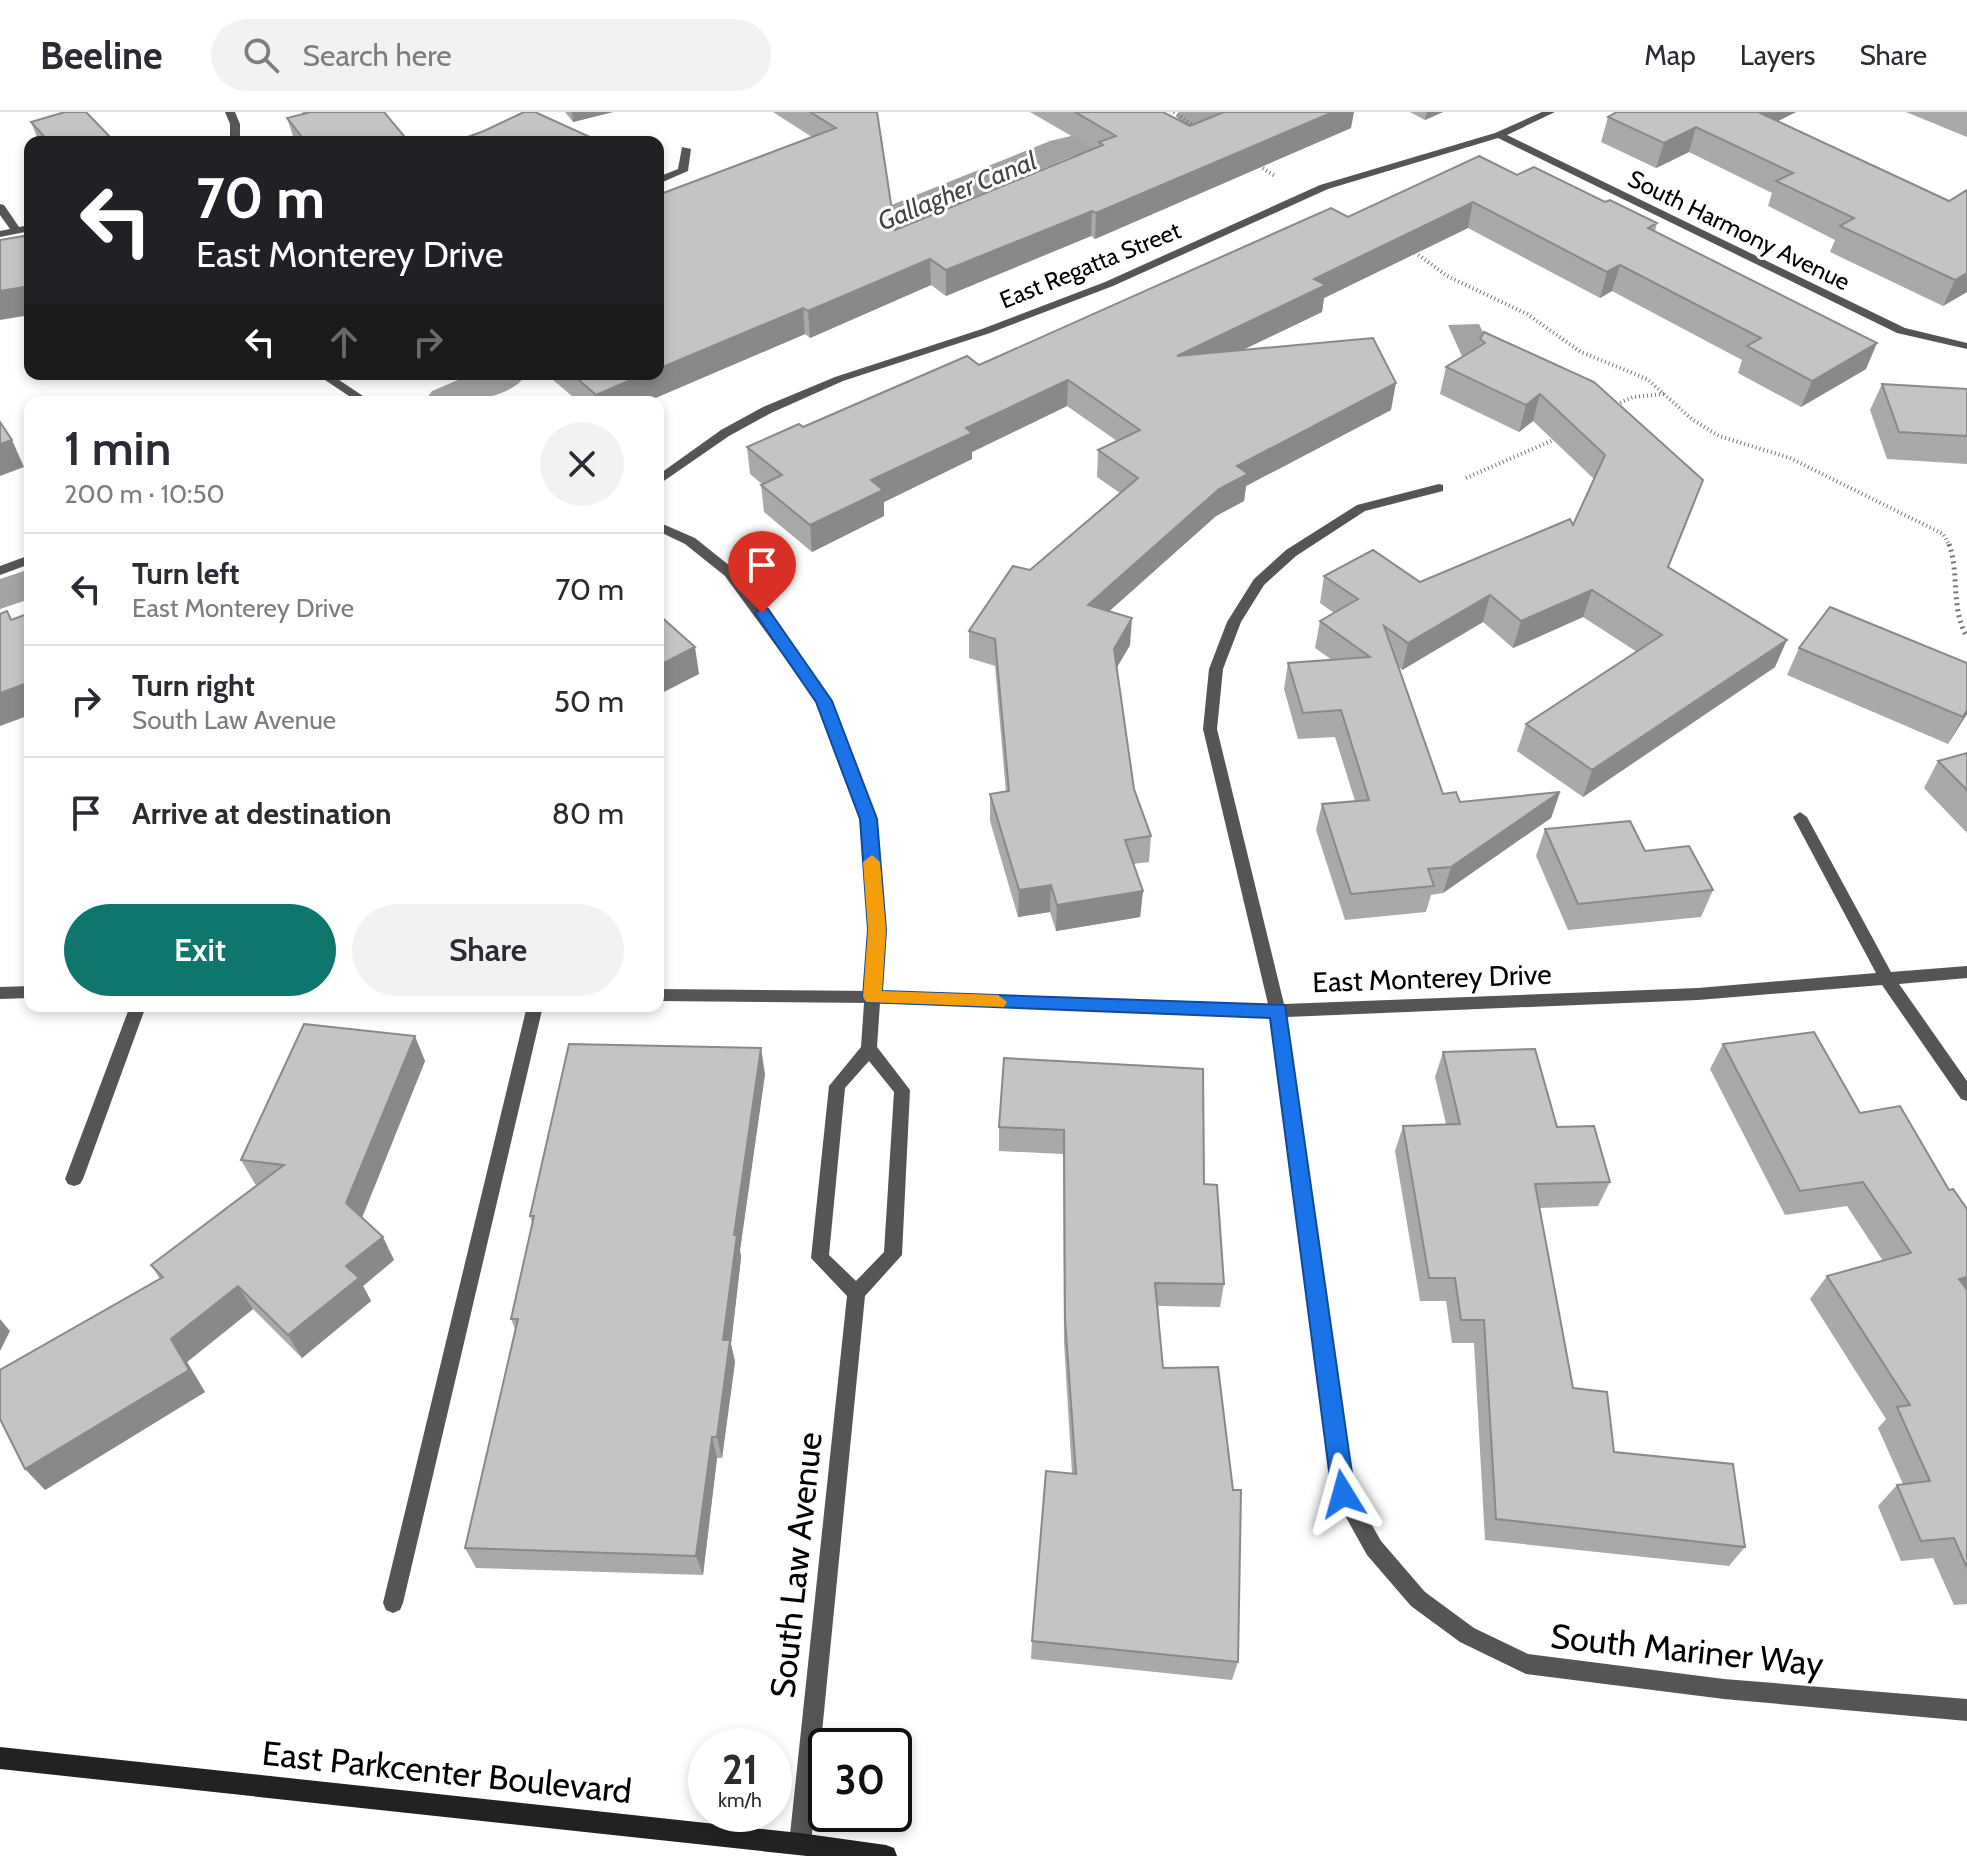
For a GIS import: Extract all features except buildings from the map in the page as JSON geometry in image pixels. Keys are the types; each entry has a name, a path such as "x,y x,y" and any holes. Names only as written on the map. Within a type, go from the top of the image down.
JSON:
{"main road":[{"name":"East Parkcenter Boulevard","path":"0,1758 799,1850 886,1856"}],"street":[{"path":"230,112 235,124 235,136"},
{"name":"East Regatta Street","path":"664,477 725,433 767,410 839,379 986,331 1109,284 1324,187 1499,135 1550,112"},
{"name":"South Harmony Avenue","path":"1499,135 1901,331 1967,346"},
{"path":"664,179 683,171 686,149"},
{"path":"0,207 17,231"},
{"path":"0,234 24,229"},
{"path":"331,380 357,396"},
{"name":"South Mariner Way","path":"1439,488 1361,508 1291,553 1259,582 1234,622 1216,669 1210,729 1278,1011 1343,1494 1374,1548 1418,1599 1467,1635 1526,1664 1724,1689 1967,1710"},
{"path":"664,529 690,541 730,573 824,701 868,819 877,930 869,1049 837,1086 820,1258 856,1293 893,1255 902,1090 869,1049"},
{"path":"0,571 24,561"},
{"path":"1800,817 1886,978 1967,1094"},
{"name":"East Monterey Drive","path":"664,995 873,997 1278,1011 1698,994 1967,972"},
{"path":"0,993 24,992"},
{"path":"74,1179 136,1012"},
{"path":"393,1603 534,1012"},
{"name":"South Law Avenue","path":"799,1850 856,1293"}],"path":[{"path":"1174,112 1201,131"},
{"path":"1251,161 1276,176"},
{"path":"1409,249 1447,276 1527,314 1581,352 1639,374 1693,420 1719,436 1790,458 1943,534 1956,549 1960,563 1957,610 1967,637"},
{"path":"1603,412 1633,397 1664,394"},
{"path":"1439,488 1506,463 1567,433"}],"shaded area":[{"path":"1479,324 1497,361 1465,363 1448,325"}],"waterway":[{"name":"Gallagher Canal","path":"1193,116 1209,112"},
{"name":"Gallagher Canal","path":"825,245 1062,148 1155,126"},
{"name":"Gallagher Canal","path":"453,396 492,380"},
{"name":"Gallagher Canal","path":"0,595 24,585"}],"slow traffic":[{"path":"872,862 877,930 873,997 998,1002"}],"route":[{"path":"762,613 824,701 868,819 877,930 873,997 1278,1011 1343,1494"}]}
